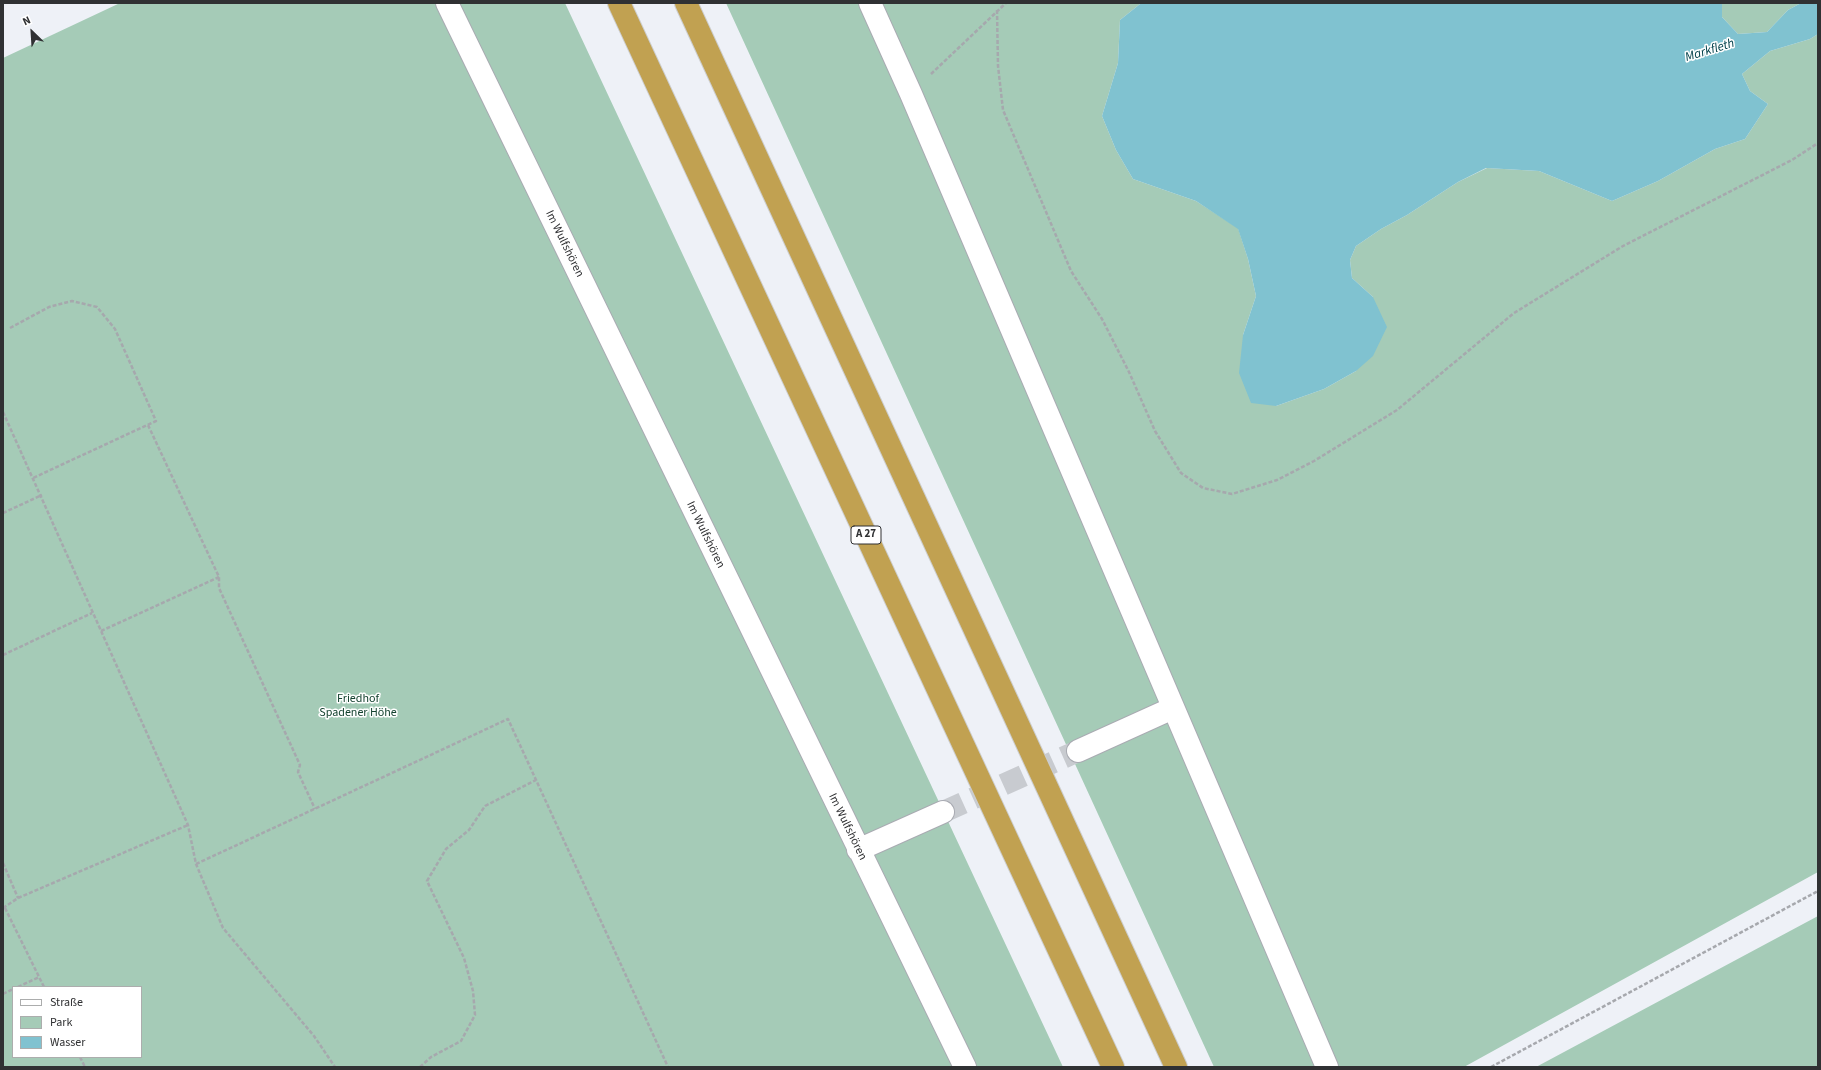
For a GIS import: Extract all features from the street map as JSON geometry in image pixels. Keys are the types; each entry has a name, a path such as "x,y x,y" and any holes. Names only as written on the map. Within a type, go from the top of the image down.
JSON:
{"highway":[{"name":"A 27","path":"620,3 1113,1067"},
{"path":"686,3 1176,1067"}],"lane":[{"name":"Im Wulfshören","path":"447,3 858,850 965,1067"},
{"path":"870,3 911,94 1172,708 1327,1067"},
{"path":"1078,751 1172,708"},
{"path":"858,850 943,812"}],"path":[{"path":"911,94 1006,3"},
{"path":"997,10 998,66 1003,110 1071,270 1102,319 1129,372 1155,431 1181,473 1203,488 1232,494 1277,480 1314,461 1397,410 1514,314 1623,246 1792,160 1818,143"},
{"path":"10,328 49,307 72,301 97,307 115,330 156,421 33,478"},
{"path":"3,412 42,495 92,613 188,825 196,864 223,928 314,1036 335,1067"},
{"path":"148,425 219,577 219,588 300,765 298,772 315,808"},
{"path":"3,513 42,495"},
{"path":"100,631 219,577"},
{"path":"3,655 92,613"},
{"path":"196,864 508,718 668,1067"},
{"path":"420,1067 431,1057 461,1041 475,1016 473,991 464,958 426,881 446,849 469,830 485,806 536,780"},
{"path":"44,986 4,908 18,898 188,825"},
{"path":"3,863 18,898"},
{"path":"1491,1067 1818,891"},
{"path":"20,986 39,977"},
{"path":"3,994 12,990"},
{"path":"80,1058 85,1067"}],"green space":[{"name":"Friedhof Spadener Höhe","path":"120,3 565,3 1063,1067 3,1067 3,58"},
{"path":"726,3 1150,3 1140,4 1120,20 1118,63 1102,116 1116,150 1133,179 1196,201 1238,228 1248,259 1256,296 1243,335 1276,406 1324,389 1356,371 1373,297 1352,278 1350,260 1356,246 1458,182 1487,168 1539,171 1612,201 1658,181 1715,149 1745,139 1768,104 1750,91 1742,74 1770,51 1810,39 1818,34 1818,872 1464,1067 1214,1067"},
{"path":"1722,3 1801,3 1788,10 1767,32 1738,34 1722,17"},
{"path":"1818,916 1818,1067 1536,1067"}],"water":[{"name":"Markfleth","path":"1722,3 1722,17 1738,34 1767,32 1788,10 1801,3 1818,3 1818,34 1810,39 1770,51 1742,74 1750,91 1768,104 1745,139 1715,149 1658,181 1612,201 1539,171 1486,168 1458,182 1356,246 1350,260 1352,278 1373,297 1387,327 1373,356 1356,371 1324,389 1276,406 1251,403 1239,373 1243,335 1256,296 1248,259 1238,229 1196,201 1133,179 1116,150 1102,116 1118,63 1120,20 1140,4"}],"tunnel":[{"path":"943,812 1078,751"}]}
